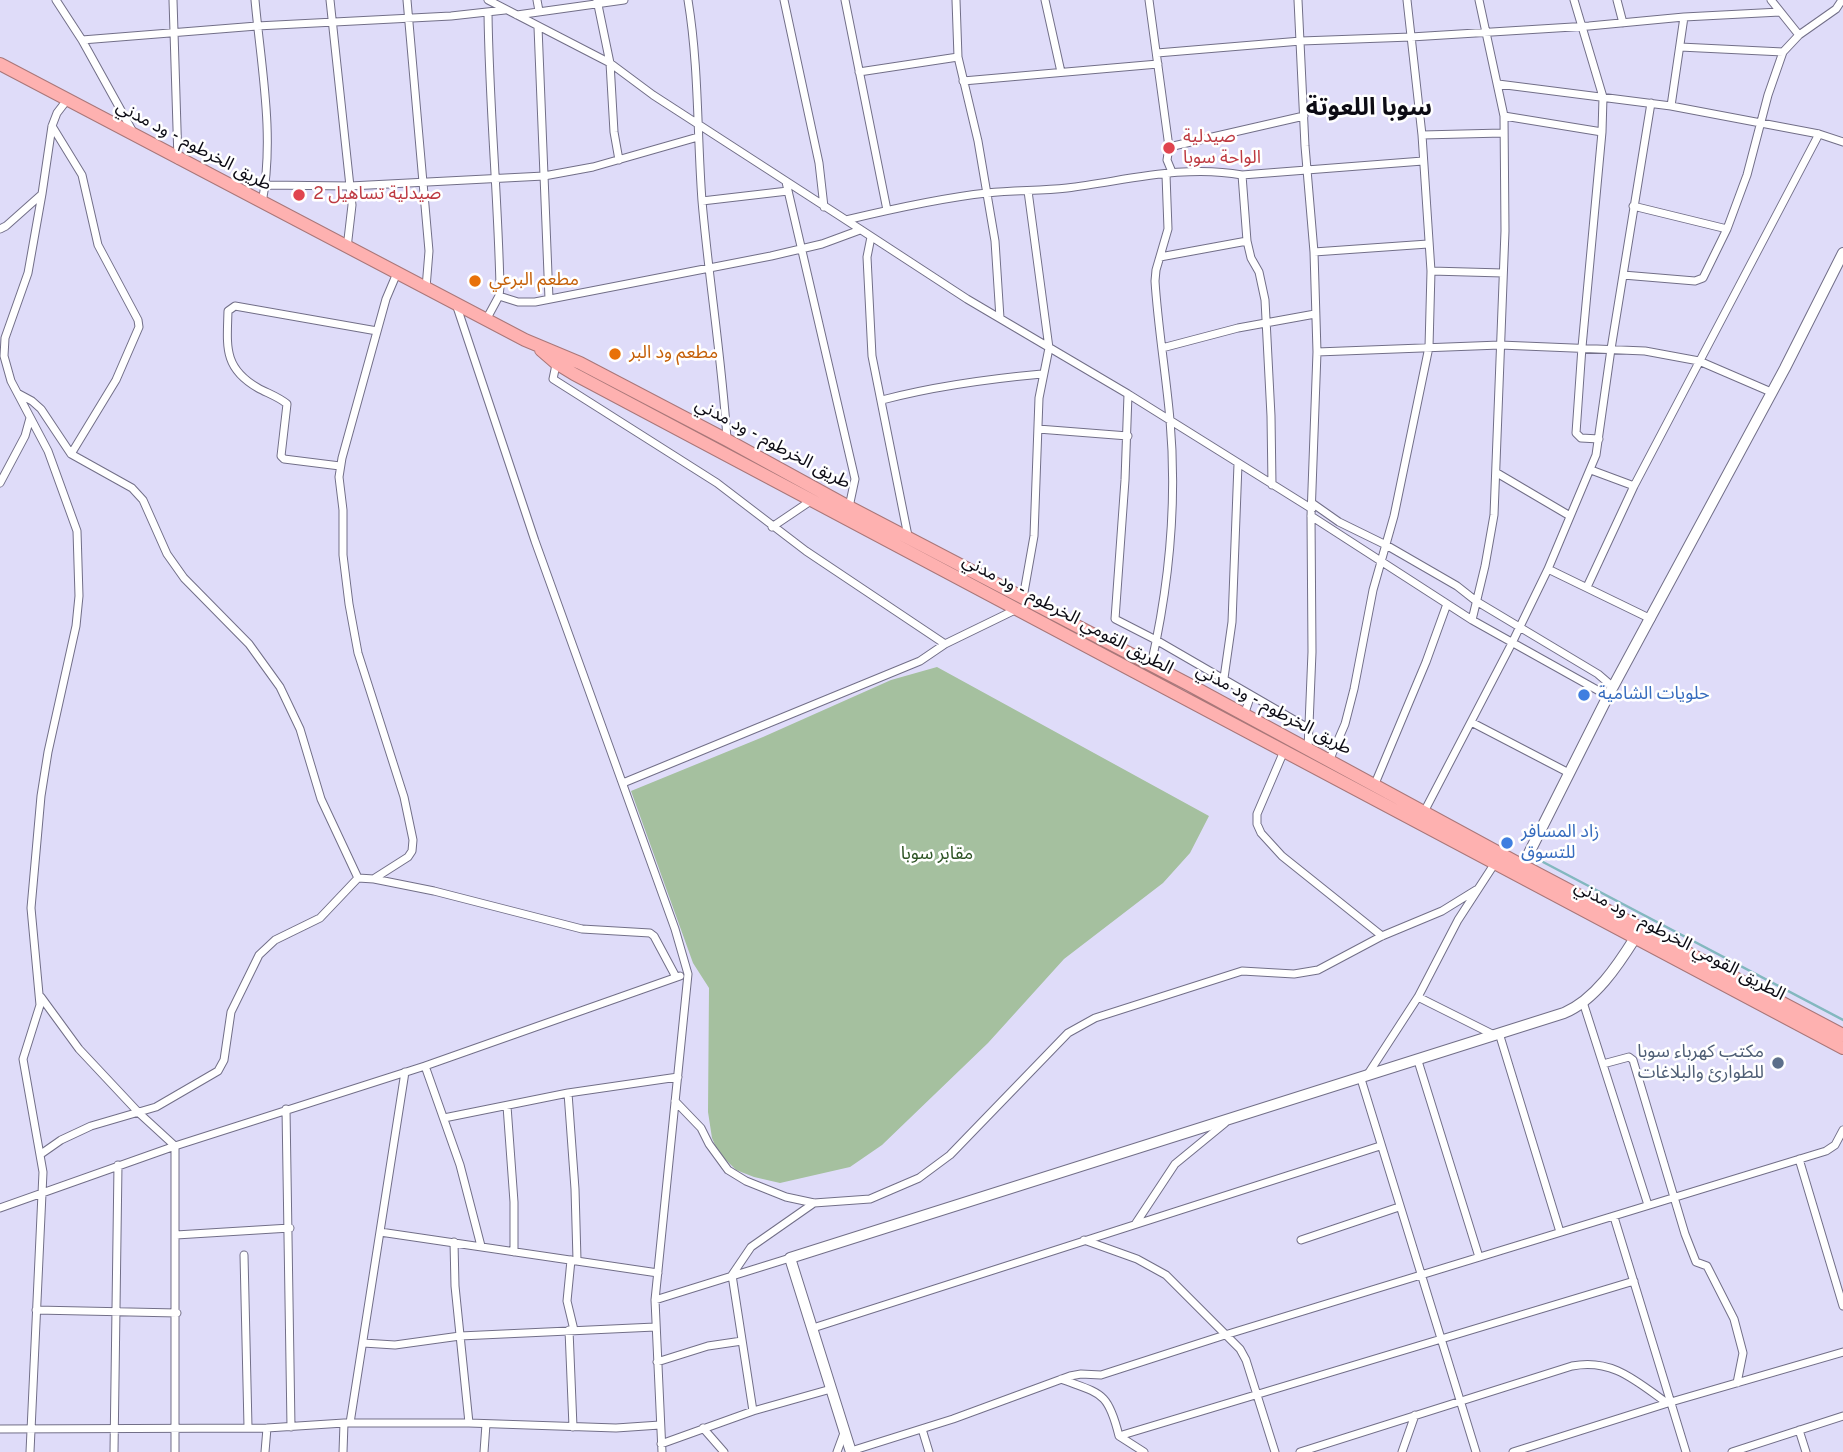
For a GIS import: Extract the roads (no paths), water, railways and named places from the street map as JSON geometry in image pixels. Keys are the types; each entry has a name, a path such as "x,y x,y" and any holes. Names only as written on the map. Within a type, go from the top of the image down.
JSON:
{"highway":[{"name":"طريق الخرطوم - ود مدني","path":"0,64 178,160 539,347"},
{"name":"الطريق القومي الخرطوم - ود مدني","path":"539,347 813,499 1020,604 1283,751 1497,858 1635,938 1843,1048"},
{"name":"طريق الخرطوم - ود مدني","path":"558,359 727,440 908,536 1020,604 1151,665 1424,812 1497,858"},
{"name":"الطريق القومي الخرطوم - ود مدني","path":"1520,871 1843,1035"}],"street":[{"path":"56,0 82,40 137,138"},
{"path":"173,0 178,160"},
{"path":"255,0 266,141 266,185 262,203"},
{"path":"330,0 351,186 352,205 347,247"},
{"path":"407,0 429,251 426,288"},
{"path":"488,0 610,63 698,125 871,237 1312,509 1386,545 1457,586 1519,628 1544,640 1598,674 1611,692"},
{"path":"537,0 539,11"},
{"path":"516,15 624,0"},
{"path":"688,0 697,85 702,201 727,440"},
{"path":"784,0 819,163 824,207"},
{"path":"845,0 887,210"},
{"path":"956,0 958,57 988,193 995,241 1000,318"},
{"path":"1045,0 1061,72"},
{"path":"1150,0 1169,147 1167,159 1172,172"},
{"path":"1298,0 1314,252 1317,352 1308,749"},
{"path":"1329,761 1345,724 1351,701 1429,347 1431,271 1422,135 1407,0"},
{"path":"1472,620 1494,515 1503,273 1504,116 1479,0"},
{"path":"1574,0 1603,97 1576,433 1581,438 1599,439"},
{"path":"1617,0 1623,23"},
{"path":"1771,0 1799,35"},
{"path":"1623,275 1700,281 1727,229 1747,175 1768,95 1783,52 1799,35 1840,11 1842,0"},
{"path":"597,2 610,63 614,132 619,160"},
{"path":"82,40 257,26 409,19 505,9"},
{"path":"486,320 499,296 499,226 494,179 488,12"},
{"path":"1157,53 1301,41 1411,37 1780,12"},
{"path":"1671,106 1684,17"},
{"path":"538,27 549,299"},
{"path":"1680,47 1783,52"},
{"path":"859,72 958,57"},
{"path":"963,81 1158,64"},
{"path":"1498,84 1671,106 1819,134 1843,142"},
{"path":"30,1452 42,1191 41,1154 23,1059 41,997 31,908 41,796 77,618 79,545 77,531 60,483 11,381 4,356 5,338 28,273 52,126 57,113 67,100"},
{"path":"1424,812 1548,569 1597,455 1611,349 1651,103"},
{"path":"1169,147 1304,116"},
{"path":"1504,116 1602,132"},
{"path":"52,126 84,181 93,232 138,320 139,327 116,380 71,454"},
{"path":"1422,135 1503,133"},
{"path":"1587,587 1634,486 1819,134"},
{"path":"266,185 351,186 544,176 619,160 698,137"},
{"path":"846,220 887,210 988,193 1028,191 1172,172 1223,171 1242,175 1423,162"},
{"path":"1151,665 1170,516 1170,419 1155,281 1168,229 1166,175 1172,172"},
{"path":"1242,175 1247,241 1251,258 1259,272 1267,323 1272,485"},
{"path":"786,182 855,479 849,507"},
{"path":"702,201 789,191"},
{"path":"622,783 920,661 945,644 1020,604 1034,536 1042,374 1049,348 1028,191"},
{"path":"0,229 41,194"},
{"path":"1633,206 1727,229"},
{"path":"499,296 525,303 549,299 803,249 860,230"},
{"path":"871,237 867,257 872,356 908,536"},
{"path":"1160,257 1247,241"},
{"path":"1314,252 1428,244"},
{"path":"1520,871 1611,692 1772,392 1843,253"},
{"path":"1431,271 1503,273"},
{"path":"374,879 408,858 413,841 404,797 358,653 343,555 340,466 386,299 397,274"},
{"path":"456,304 535,541 675,929 688,974 655,1300 661,1448 753,1411 831,1389"},
{"path":"340,466 284,459 281,456 287,404 254,386 232,365 227,351 228,311 235,306 256,308 377,331"},
{"path":"1162,348 1315,314"},
{"path":"1317,352 1500,345 1645,351 1699,360 1772,392"},
{"path":"558,359 553,379 718,483 772,527 945,644"},
{"path":"0,370 11,381"},
{"path":"882,400 928,388 977,380 1042,374"},
{"path":"18,393 41,409 71,454 132,488 144,500 167,554 184,579 249,644 280,687 300,729 321,799 358,878"},
{"path":"1128,394 1128,436 1115,619 1224,678 1308,728"},
{"path":"0,483 25,436 30,418"},
{"path":"1038,429 1128,436"},
{"path":"1224,678 1232,622 1238,464"},
{"path":"1591,470 1634,486"},
{"path":"1497,473 1570,516"},
{"path":"772,527 813,499"},
{"path":"1312,509 1381,560 1472,620 1611,692"},
{"path":"1548,569 1651,619"},
{"path":"1374,786 1426,662 1447,604"},
{"path":"1244,715 1251,695"},
{"path":"1471,722 1569,773"},
{"path":"1283,751 1257,814 1261,833 1296,869 1382,936"},
{"path":"1476,1452 1380,1146 1363,1078 1418,997 1476,890 1497,858"},
{"path":"358,878 434,891 582,929 650,933 676,977"},
{"path":"41,1154 91,1125 139,1114 174,1098 218,1071 224,1060 231,1012 258,954 275,940 320,918 358,878"},
{"path":"675,1101 701,1128 728,1170 756,1185 786,1197 814,1203 870,1199 919,1178 950,1155 1068,1033 1095,1018 1242,971 1308,974 1382,936 1442,911 1476,890"},
{"path":"655,1300 1564,1013 1583,1002 1604,981 1635,938"},
{"path":"0,1208 118,1165 425,1066 688,974"},
{"path":"41,997 79,1049 139,1114 175,1146 175,1452"},
{"path":"1418,997 1497,1034 1560,1232"},
{"path":"1583,1002 1648,1205"},
{"path":"1603,1064 1629,1058 1633,1060 1696,1262 1707,1266 1734,1319 1743,1353 1737,1383"},
{"path":"1418,1061 1479,1257"},
{"path":"425,1066 460,1165 481,1246"},
{"path":"343,1452 363,1343 405,1072"},
{"path":"444,1118 568,1093 677,1077"},
{"path":"568,1093 575,1189 574,1260 567,1301 573,1320 573,1427"},
{"path":"507,1106 514,1202 514,1252"},
{"path":"286,1109 292,1427"},
{"path":"1136,1224 1175,1164 1228,1120"},
{"path":"790,1258 851,1452 1061,1379 1080,1374 1101,1375 1826,1152 1835,1146 1843,1130"},
{"path":"813,1328 1380,1146"},
{"path":"1799,1159 1843,1306"},
{"path":"114,1452 118,1165"},
{"path":"753,1411 732,1275 751,1247 814,1203"},
{"path":"1301,1240 1399,1207"},
{"path":"1614,1217 1686,1452"},
{"path":"176,1235 290,1228"},
{"path":"380,1232 658,1273"},
{"path":"1084,1241 1137,1259 1166,1275 1240,1349 1246,1360 1275,1452"},
{"path":"454,1242 469,1423"},
{"path":"244,1255 248,1427"},
{"path":"1119,1436 1634,1281"},
{"path":"37,1310 177,1313"},
{"path":"363,1343 406,1345 460,1336 655,1327"},
{"path":"657,1362 708,1346 742,1341"},
{"path":"1513,1452 1669,1402 1843,1352"},
{"path":"1300,1452 1572,1366 1589,1363 1603,1365 1629,1376 1669,1402"},
{"path":"1061,1379 1100,1394 1113,1411 1119,1436 1144,1452"},
{"path":"1402,1452 1415,1415"},
{"path":"1732,1452 1843,1416"},
{"path":"0,1429 292,1427 347,1423 469,1423 573,1427 660,1425"},
{"path":"484,1452 486,1424"},
{"path":"265,1452 267,1427"},
{"path":"703,1429 724,1452"},
{"path":"922,1429 929,1452"},
{"path":"1799,1430 1806,1452"},
{"path":"837,1452 844,1431"}],"waterway":[{"path":"1543,862 1843,1020"}],"place":[{"name":"صيدلية الواحة سوبا","path":"1169,148"},
{"name":"صيدلية تساهيل 2","path":"299,195"},
{"name":"مطعم البرعي","path":"475,281"},
{"name":"مطعم ود البر","path":"615,354"},
{"name":"حلويات الشامية","path":"1584,695"},
{"name":"زاد المسافر للتسوق","path":"1507,843"},
{"name":"مكتب كهرباء سوبا للطوارئ والبلاغات","path":"1778,1063"}],"district":[{"name":"سوبا اللعوتة","path":"1369,110"}],"park label":[{"name":"مقابر سوبا","path":"937,855"}]}
